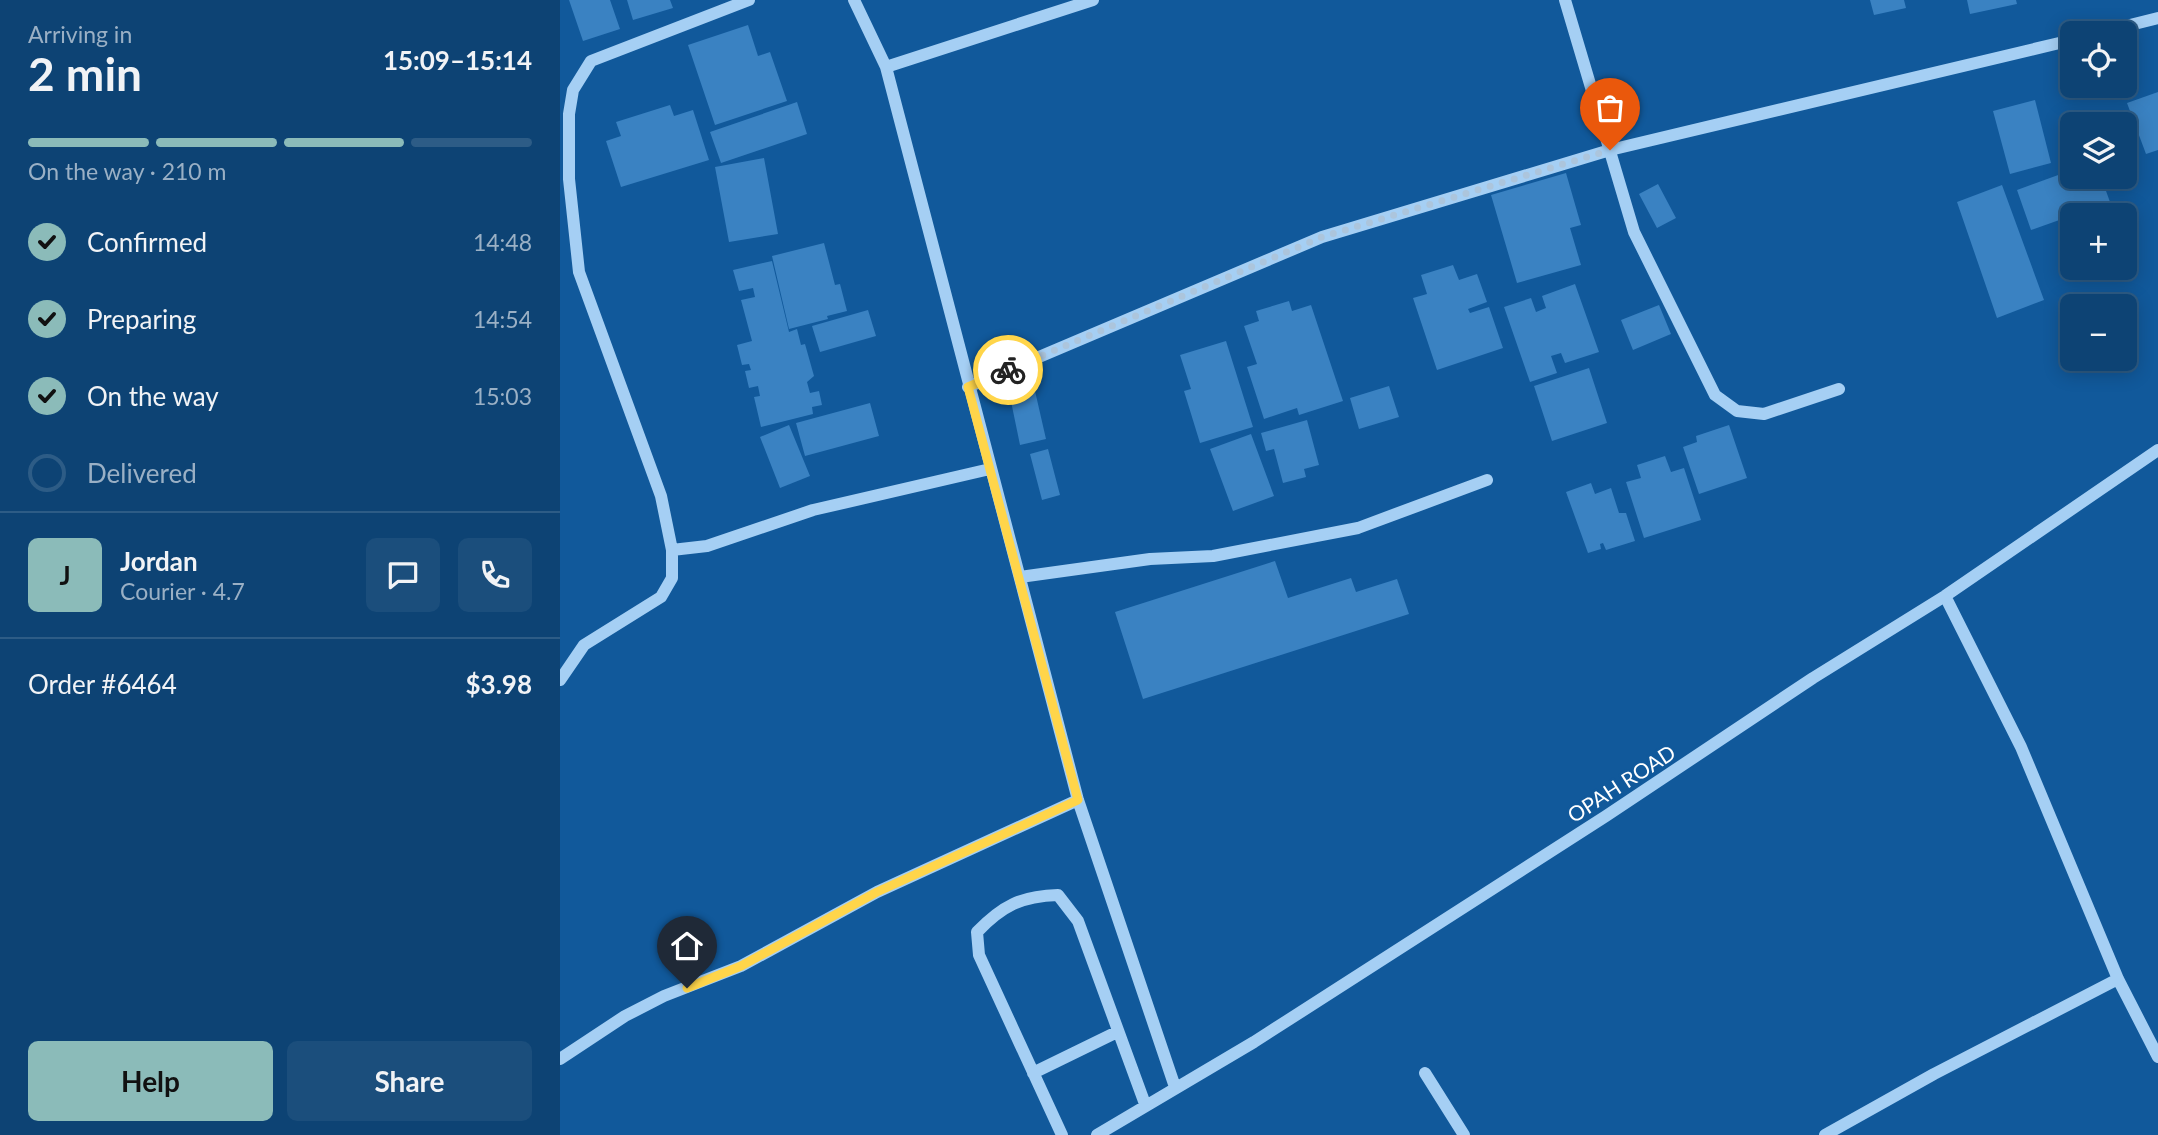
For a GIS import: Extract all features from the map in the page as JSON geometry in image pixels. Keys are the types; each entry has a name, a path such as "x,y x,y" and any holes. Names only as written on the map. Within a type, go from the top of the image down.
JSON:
{"street":[{"path":"560,680 584,645 661,597 672,578 672,550 661,496 579,272 569,178 569,114 573,90 591,61 749,0"},
{"path":"855,0 887,67 968,387 1078,800 1175,1087"},
{"path":"887,67 1093,0"},
{"path":"1565,0 1634,232 1715,395 1737,411 1764,414 1839,389"},
{"path":"2137,23 2158,18"},
{"path":"968,387 1322,237 1610,150 2060,43"},
{"name":"OPAH ROAD","path":"1097,1135 1145,1104 1254,1042 1606,816 1813,678 1945,596 2158,450"},
{"path":"672,550 707,546 813,510 990,469"},
{"path":"1020,577 1150,559 1213,556 1358,528 1487,480"},
{"path":"1945,596 2021,747 2118,979 2158,1057"},
{"path":"560,1059 664,996 741,966 877,892 1078,800"},
{"path":"1062,1135 979,955 977,932 998,911 1034,896 1058,895 1078,921 1145,1104"},
{"path":"1825,1135 1934,1074 2118,979"},
{"path":"1033,1073 1117,1032"},
{"path":"1425,1073 1464,1135"}],"building":[{"path":"569,0 610,0 620,29 583,41"},
{"path":"627,0 670,0 673,8 633,20"},
{"path":"1870,0 1904,0 1906,8 1874,15"},
{"path":"1967,0 2016,0 2017,4 1970,14"},
{"path":"748,25 758,56 770,52 787,101 715,125 688,45"},
{"path":"2158,92 2158,150 2146,154 2137,130 2137,112 2130,112 2127,103"},
{"path":"2035,100 2051,163 2010,174 1993,111"},
{"path":"797,102 807,134 721,163 710,132"},
{"path":"670,105 674,116 693,110 709,160 621,187 606,141 621,136 616,122"},
{"path":"764,158 778,234 729,242 715,167"},
{"path":"1566,173 1581,225 1570,228 1581,265 1517,283 1491,195"},
{"path":"2060,174 2060,189 2105,189 2110,202 2060,203 2060,220 2031,230 2017,190"},
{"path":"1658,184 1676,218 1657,228 1639,194"},
{"path":"2002,185 2044,300 1997,318 1957,202"},
{"path":"824,243 835,285 840,284 847,311 789,329 772,256"},
{"path":"772,261 789,332 797,329 801,345 805,344 814,376 807,382 810,393 819,391 822,405 812,407 813,414 761,427 754,397 760,396 758,386 749,388 745,371 751,370 749,364 742,365 737,345 752,341 741,300 755,297 753,288 739,291 733,270"},
{"path":"1453,265 1459,280 1477,274 1487,302 1468,309 1470,313 1489,307 1503,348 1437,370 1413,298 1427,294 1421,275"},
{"path":"1575,284 1599,352 1565,363 1561,353 1551,356 1557,373 1530,382 1504,307 1531,298 1536,312 1546,308 1542,296"},
{"path":"1289,301 1292,311 1311,305 1343,401 1299,415 1297,408 1264,419 1247,367 1257,364 1244,326 1259,321 1256,311"},
{"path":"1659,305 1671,334 1633,350 1621,320"},
{"path":"868,310 876,336 820,352 812,326"},
{"path":"1226,341 1253,427 1200,443 1184,391 1191,389 1180,355"},
{"path":"1589,368 1607,423 1552,441 1534,386"},
{"path":"1026,378 1029,392 1035,391 1046,439 1020,445 1007,382"},
{"path":"1389,386 1399,417 1359,429 1350,398"},
{"path":"870,403 879,436 805,456 796,423"},
{"path":"1307,420 1319,465 1304,469 1306,477 1283,483 1274,449 1266,451 1261,433"},
{"path":"789,425 810,476 780,488 760,437"},
{"path":"1729,425 1747,478 1699,494 1683,447 1697,442 1696,436"},
{"path":"1251,434 1274,496 1233,511 1210,449"},
{"path":"1048,449 1060,495 1042,500 1030,454"},
{"path":"1665,456 1671,472 1684,468 1701,520 1644,538 1626,482 1641,478 1637,465"},
{"path":"1591,483 1595,494 1611,488 1619,513 1626,513 1635,541 1606,550 1603,543 1600,544 1601,549 1588,553 1566,492"},
{"path":"1275,561 1288,598 1351,578 1356,592 1397,579 1409,614 1143,699 1115,612"}],"way so far":[{"path":"1008,370 1322,237 1610,150"}],"route":[{"path":"687,988 741,966 817,922 877,892 1078,800 968,387 1008,370"}]}
